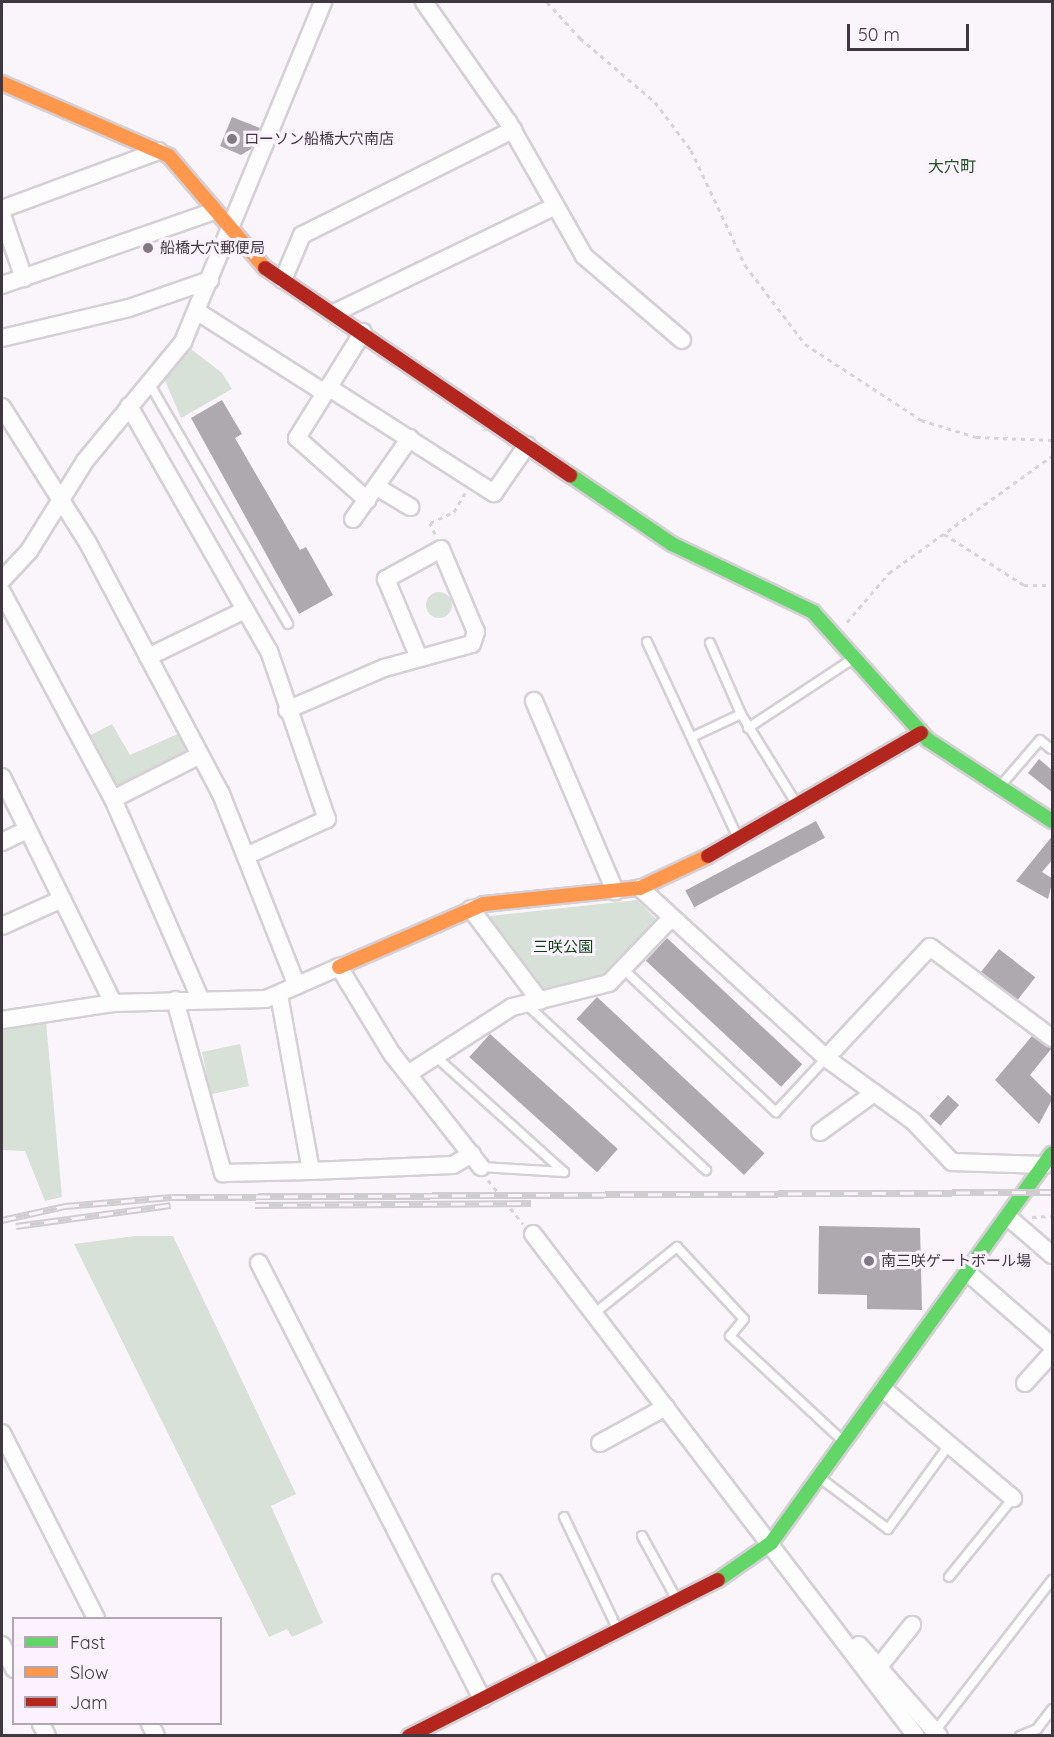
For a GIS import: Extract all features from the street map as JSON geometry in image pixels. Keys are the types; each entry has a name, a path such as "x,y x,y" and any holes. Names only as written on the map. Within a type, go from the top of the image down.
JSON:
{"street":[{"path":"2,580 29,550 63,497 148,381 183,342 198,312 323,2"},
{"path":"424,2 513,130 584,256 682,340"},
{"path":"2,82 159,151 181,167 230,232 258,263 363,332 672,544 792,597 836,635 921,734 1053,821"},
{"path":"283,280 302,235 513,130"},
{"path":"2,208 159,151"},
{"path":"334,313 555,206"},
{"path":"2,285 214,212"},
{"path":"2,215 24,278"},
{"path":"2,338 129,308 210,280"},
{"path":"198,312 410,438 494,493 527,445"},
{"path":"363,332 297,438 367,500"},
{"path":"2,406 63,497 200,755 246,856 297,986"},
{"path":"129,406 268,651 327,819 246,856"},
{"path":"353,519 410,438"},
{"path":"377,487 411,507"},
{"path":"287,710 419,658 472,644 476,633 441,549 386,579 419,658"},
{"path":"2,592 113,799 201,1000"},
{"path":"148,657 245,610"},
{"path":"534,701 615,891"},
{"path":"2,1020 113,1003 279,995 471,909 640,888 676,875 921,734"},
{"path":"113,799 200,755"},
{"path":"2,777 113,1003"},
{"path":"2,842 27,830"},
{"path":"640,888 826,1058 913,1121 952,1162 1049,1159"},
{"path":"2,926 62,899"},
{"path":"471,909 533,1002"},
{"path":"411,1072 434,1055 533,1002 609,982 672,917"},
{"path":"826,1058 930,947 1053,1038"},
{"path":"175,1000 223,1173 453,1165 476,1161 411,1072 392,1054 339,967"},
{"path":"279,995 311,1171"},
{"path":"820,1132 874,1093"},
{"path":"409,1736 730,1574 771,1543 967,1272 1016,1217 1049,1159"},
{"path":"1016,1217 1053,1255"},
{"path":"533,1234 596,1312 666,1407 845,1637 916,1736"},
{"path":"259,1263 482,1699"},
{"path":"967,1272 1053,1346"},
{"path":"1025,1383 1053,1353"},
{"path":"883,1389 1012,1498"},
{"path":"600,1443 666,1407"},
{"path":"2,1433 95,1617"},
{"path":"881,1665 912,1625"},
{"path":"845,1637 881,1665 937,1733"},
{"path":"2,1645 12,1665"}],"lane":[{"path":"148,381 288,624"},
{"path":"647,642 739,839"},
{"path":"710,643 748,728 797,805"},
{"path":"748,728 854,658"},
{"path":"692,737 741,714"},
{"path":"1000,787 1040,740 1051,749"},
{"path":"622,968 776,1112 826,1058"},
{"path":"533,1002 706,1170"},
{"path":"434,1055 564,1172 476,1161"},
{"path":"596,1312 677,1247 744,1319 730,1336 844,1442"},
{"path":"820,1478 888,1529 949,1445"},
{"path":"950,1577 1012,1498"},
{"path":"564,1517 619,1630"},
{"path":"642,1536 678,1601"},
{"path":"497,1579 546,1667"},
{"path":"937,1733 1053,1580"},
{"path":"1020,1736 1037,1729 1053,1709"}],"path":[{"path":"548,2 580,38 655,102 691,150 745,265 804,344 921,420 976,436 1053,440"},
{"path":"836,635 889,573 1053,456"},
{"path":"441,549 430,523 454,512 472,479"},
{"path":"944,534 1024,585 1053,585"},
{"path":"476,1161 502,1203 533,1234"},
{"path":"1016,1217 1053,1216"}],"green space":[{"path":"191,349 222,373 232,389 181,418 164,378"},
{"path":"439,592 448,596 452,605 448,614 439,618 430,614 426,605 430,596"},
{"path":"112,724 130,755 180,733 187,757 121,791 114,788 87,737"},
{"name":"三咲公園","path":"637,900 656,919 654,925 608,976 543,995 488,921 490,916"},
{"path":"46,1022 62,1197 45,1201 25,1151 2,1150 2,1028"},
{"path":"240,1044 249,1086 211,1094 202,1052"},
{"path":"135,1236 173,1236 296,1494 271,1506 323,1623 292,1637 287,1629 269,1637 74,1244"}],"building":[{"path":"232,117 260,128 251,149 241,155 220,146"},
{"path":"222,400 242,434 235,438 300,550 306,547 333,595 299,614 191,418"},
{"path":"1039,759 1053,771 1053,793 1028,773"},
{"path":"816,821 825,838 694,907 685,890"},
{"path":"1053,835 1053,859 1042,872 1053,879 1048,899 1016,881"},
{"path":"667,938 802,1064 781,1087 646,961"},
{"path":"999,949 1035,977 1017,1000 981,972"},
{"path":"597,997 764,1153 744,1175 577,1019"},
{"path":"490,1034 618,1149 597,1172 469,1057"},
{"path":"1032,1036 1052,1048 1030,1075 1053,1098 1039,1124 995,1080"},
{"path":"948,1095 959,1105 940,1126 929,1116"},
{"name":"南三咲ゲートボール場","path":"819,1226 920,1228 922,1310 867,1309 867,1295 818,1294"}],"railway":[{"path":"2,1220 65,1206 172,1197 1052,1192"},
{"path":"255,1205 531,1203"},
{"path":"16,1226 171,1205"}],"traffic: fast":[{"path":"570,475 672,544 813,612 928,740 1052,821"},
{"path":"718,1580 771,1543 1052,1154"}],"traffic: slow":[{"path":"2,83 169,156 265,268"},
{"path":"339,967 484,904 640,888 708,856"}],"traffic: jam":[{"path":"265,268 570,475"},
{"path":"708,856 921,733"},
{"path":"409,1736 718,1580"}],"place":[{"name":"ローソン船橋大穴南店","path":"232,139"},
{"name":"船橋大穴郵便局","path":"148,248"},
{"name":"南三咲ゲートボール場","path":"869,1261"}],"district":[{"name":"大穴町","path":"952,166"}]}
